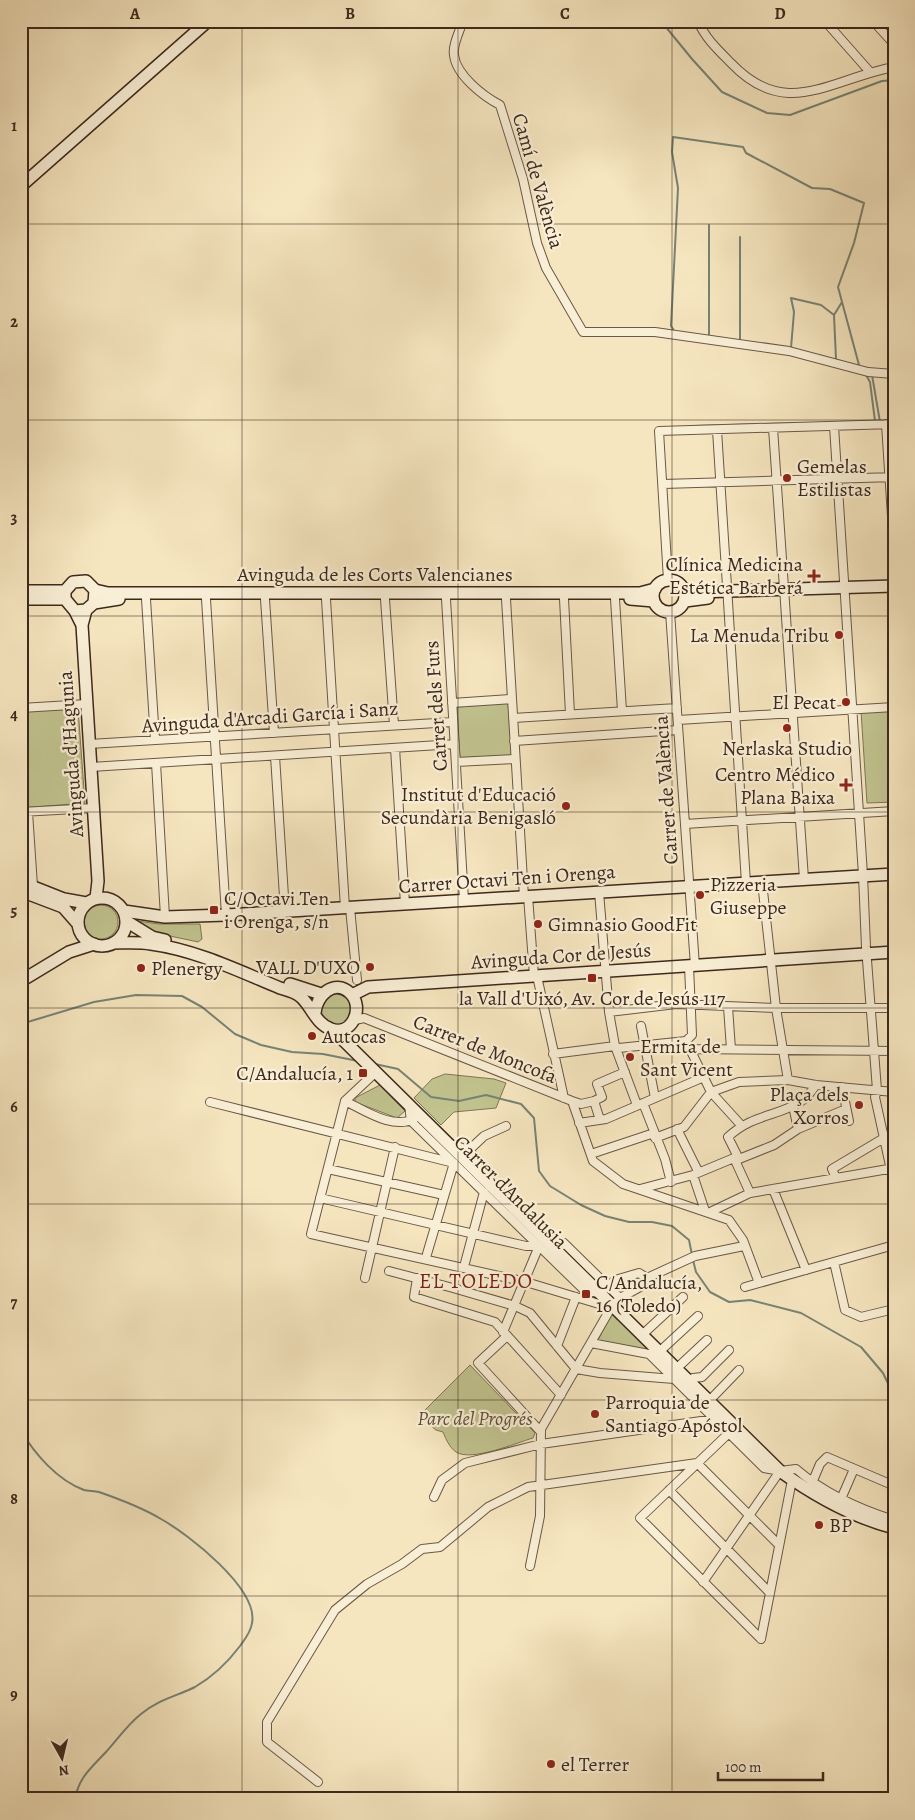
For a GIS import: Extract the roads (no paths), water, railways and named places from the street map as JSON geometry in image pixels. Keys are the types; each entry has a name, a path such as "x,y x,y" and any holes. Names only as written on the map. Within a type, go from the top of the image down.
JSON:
{"street":[{"path":"21,186 208,21"},
{"name":"Camí de València","path":"463,21 453,54 458,68 479,93 500,105 523,178 536,243 554,283 583,332 655,332 789,351 868,372 894,374"},
{"path":"698,21 703,34 745,78 784,94 808,93 870,72 894,67"},
{"path":"825,21 870,72"},
{"path":"873,21 894,44"},
{"path":"668,580 659,431 890,424 894,547"},
{"path":"834,426 877,1090 874,1097 882,1137 892,1168 894,1184"},
{"path":"773,428 804,879"},
{"path":"717,430 746,883"},
{"path":"663,484 892,477"},
{"path":"684,589 685,601 679,609 670,612 660,609 654,595 662,582 668,580 677,582 684,589 696,592 728,594 845,591 894,592"},
{"name":"Avinguda de les Corts Valencianes","path":"65,595 73,582 86,581 94,590 108,593 640,593 654,595"},
{"path":"845,591 894,586"},
{"path":"21,591 65,595 85,608 94,590"},
{"path":"685,601 728,594"},
{"path":"21,599 65,595"},
{"name":"Avinguda de les Corts Valencianes","path":"85,608 108,599 616,599 654,595"},
{"path":"146,599 155,740"},
{"path":"206,599 226,915"},
{"path":"266,599 274,733"},
{"path":"326,599 348,908 357,980 349,992 356,1018 354,1051"},
{"path":"385,599 394,725"},
{"name":"Carrer dels Furs","path":"446,599 464,900"},
{"path":"506,599 515,759 526,897 535,976 553,1054 568,1099 580,1124 593,1161 623,1184 728,1220 743,1240 759,1283"},
{"path":"564,599 570,714"},
{"path":"616,599 622,711"},
{"name":"Avinguda d'Hagunia","path":"85,608 82,625 98,881 96,900"},
{"name":"Carrer de València","path":"670,612 689,886 692,1035 688,1045"},
{"path":"21,695 22,708 87,704"},
{"path":"452,703 512,698"},
{"path":"678,720 894,707"},
{"path":"513,718 677,708"},
{"name":"Avinguda d'Arcadi García i Sanz","path":"90,744 453,722"},
{"path":"514,741 678,730"},
{"name":"Avinguda d'Arcadi García i Sanz","path":"91,767 455,744"},
{"path":"395,748 405,904"},
{"path":"275,756 285,912"},
{"path":"456,762 515,759"},
{"path":"156,763 165,916"},
{"path":"33,886 25,812 94,808"},
{"path":"685,824 894,811"},
{"name":"Carrer Octavi Ten i Orenga","path":"125,916 226,915 285,912 894,874"},
{"path":"21,882 64,899 116,902 125,916 152,937 201,949 303,989 321,994"},
{"path":"762,882 781,1050 788,1080"},
{"path":"21,891 63,906 85,939 94,944 104,946 113,943 151,944 200,956 300,995 315,1013 321,1025 333,1030 356,1018"},
{"path":"599,892 609,1012 615,1046 665,1159 671,1182"},
{"path":"69,952 78,927 79,912 96,900"},
{"path":"113,943 123,934 125,916"},
{"path":"21,981 69,952 94,944"},
{"name":"Avinguda Cor de Jesús","path":"349,992 368,987 894,952"},
{"path":"357,980 368,987"},
{"path":"315,1013 316,1003 321,994 332,988 349,992"},
{"path":"609,1012 676,1004 776,1008 894,1008"},
{"path":"728,1007 731,1049"},
{"name":"Carrer de Moncofa","path":"356,1018 568,1099"},
{"path":"641,1026 655,1098"},
{"name":"Carrer d'Andalusia","path":"333,1030 409,1105 416,1118 454,1163 488,1189 556,1250 584,1270 616,1302 654,1353 715,1419 764,1468 780,1471 796,1469 812,1483 840,1498 894,1520"},
{"path":"553,1054 615,1046 619,1048 688,1045 731,1049 894,1051"},
{"path":"688,1045 711,1092 741,1125"},
{"path":"376,1072 345,1101 311,1234 526,1282 576,1297 616,1302"},
{"path":"568,1099 581,1104 596,1100 602,1097 597,1084 625,1072"},
{"path":"580,1124 603,1119 704,1078"},
{"path":"591,1154 684,1127 711,1092 739,1082 788,1080 816,1085 894,1092"},
{"path":"750,1193 728,1137 741,1125 805,1100 816,1085"},
{"path":"839,1087 848,1122"},
{"path":"596,1100 603,1119"},
{"path":"345,1101 388,1121 416,1118"},
{"path":"210,1102 454,1163 427,1254"},
{"path":"793,1106 798,1129"},
{"path":"638,1189 671,1182 774,1145 798,1129 846,1109"},
{"name":"Carrer d'Andalusia","path":"416,1118 448,1144 539,1246 585,1291 604,1290"},
{"path":"468,1151 484,1136 506,1126"},
{"path":"677,1129 696,1173 707,1212"},
{"path":"836,1178 832,1169 882,1137 894,1132"},
{"name":"Carrer d'Andalusia","path":"448,1144 463,1146 489,1171 488,1189"},
{"path":"365,1278 395,1147"},
{"path":"707,1212 750,1193 892,1168"},
{"path":"328,1169 444,1195"},
{"path":"466,1263 473,1234 488,1189"},
{"path":"774,1189 806,1270"},
{"path":"320,1198 526,1246 539,1246 505,1334 478,1363 541,1432"},
{"path":"745,1287 894,1245"},
{"path":"530,1566 540,1516 541,1432 616,1302 640,1287 647,1278 695,1256 744,1246"},
{"path":"834,1262 845,1310 861,1317 894,1309"},
{"path":"389,1271 515,1306 530,1313 576,1369 600,1373 675,1374 707,1340"},
{"path":"604,1290 615,1280 640,1273 647,1278"},
{"path":"417,1278 414,1297 495,1322 561,1395"},
{"path":"557,1346 576,1297"},
{"path":"642,1335 683,1297"},
{"path":"591,1343 654,1353 698,1316"},
{"path":"690,1382 693,1378 702,1377 729,1350"},
{"path":"709,1401 739,1370"},
{"name":"Carrer d'Andalusia","path":"675,1374 690,1382 780,1471 792,1480 841,1508 894,1528"},
{"path":"434,1497 442,1480 465,1463 541,1444 715,1419"},
{"path":"729,1433 640,1518 761,1639 792,1480"},
{"path":"812,1483 820,1464 828,1458 890,1484 894,1490"},
{"path":"318,1782 267,1742 267,1722 335,1610 367,1584 402,1564 422,1549 440,1547 488,1507 509,1494 528,1487 697,1463"},
{"path":"697,1463 779,1545"},
{"path":"840,1498 854,1469"},
{"path":"704,1582 780,1471"},
{"path":"668,1490 770,1593"}],"waterway":[{"path":"661,21 722,92 767,113 790,115 882,81 894,80"},
{"path":"675,332 671,326 678,188 672,152 673,137 743,147 746,153 812,188 830,189 864,203 854,243 838,287 859,365"},
{"path":"709,225 709,337"},
{"path":"740,237 740,341"},
{"path":"791,348 794,312 791,298 821,305 834,315"},
{"path":"836,359 834,315 842,302"},
{"path":"818,355 861,367"},
{"path":"866,375 870,382 875,421"},
{"path":"872,375 880,422"},
{"path":"693,426 801,423"},
{"path":"21,1024 94,1002 136,995 182,996 202,1007 235,1034 261,1045 292,1052 323,1054 358,1061"},
{"path":"375,1064 398,1069 431,1097 459,1101 486,1095 521,1104 534,1118 539,1171 550,1186 581,1205 605,1216 629,1222 652,1222 672,1226 689,1240 692,1255"},
{"path":"693,1260 696,1272 710,1292 729,1302 750,1300 801,1313 861,1347 883,1373 894,1396"},
{"path":"21,1431 40,1457 56,1473 74,1486 84,1490 99,1492 139,1507 173,1526 188,1537 233,1579 245,1595 251,1609 252,1623 248,1635 230,1658 214,1674 195,1687 154,1705 136,1718 86,1773 79,1785 75,1799"}],"place":[{"name":"Gemelas Estilistas","path":"787,478"},
{"name":"Clínica Medicina Estética Barberá","path":"814,576"},
{"name":"La Menuda Tribu","path":"839,635"},
{"name":"El Pecat","path":"846,702"},
{"name":"Nerlaska Studio","path":"787,728"},
{"name":"Centro Médico Plana Baixa","path":"846,785"},
{"name":"Institut d'Educació Secundària Benigasló","path":"566,806"},
{"name":"Pizzeria Giuseppe","path":"700,895"},
{"name":"C/Octavi Ten i Orenga, s/n","path":"214,910"},
{"name":"Gimnasio GoodFit","path":"538,924"},
{"name":"VALL D'UXO","path":"370,967"},
{"name":"Plenergy","path":"141,968"},
{"name":"la Vall d'Uixó, Av. Cor de Jesús 117","path":"592,978"},
{"name":"Autocas","path":"312,1036"},
{"name":"Ermita de Sant Vicent","path":"630,1057"},
{"name":"C/Andalucía, 1","path":"363,1073"},
{"name":"Plaça dels Xorros","path":"859,1105"},
{"name":"C/Andalucía, 16 (Toledo)","path":"586,1294"},
{"name":"Parroquia de Santiago Apóstol","path":"595,1414"},
{"name":"BP","path":"819,1525"},
{"name":"el Terrer","path":"551,1764"}],"district":[{"name":"EL TOLEDO","path":"476,1281"}],"park label":[{"name":"Parc del Progrés","path":"475,1418"}]}
